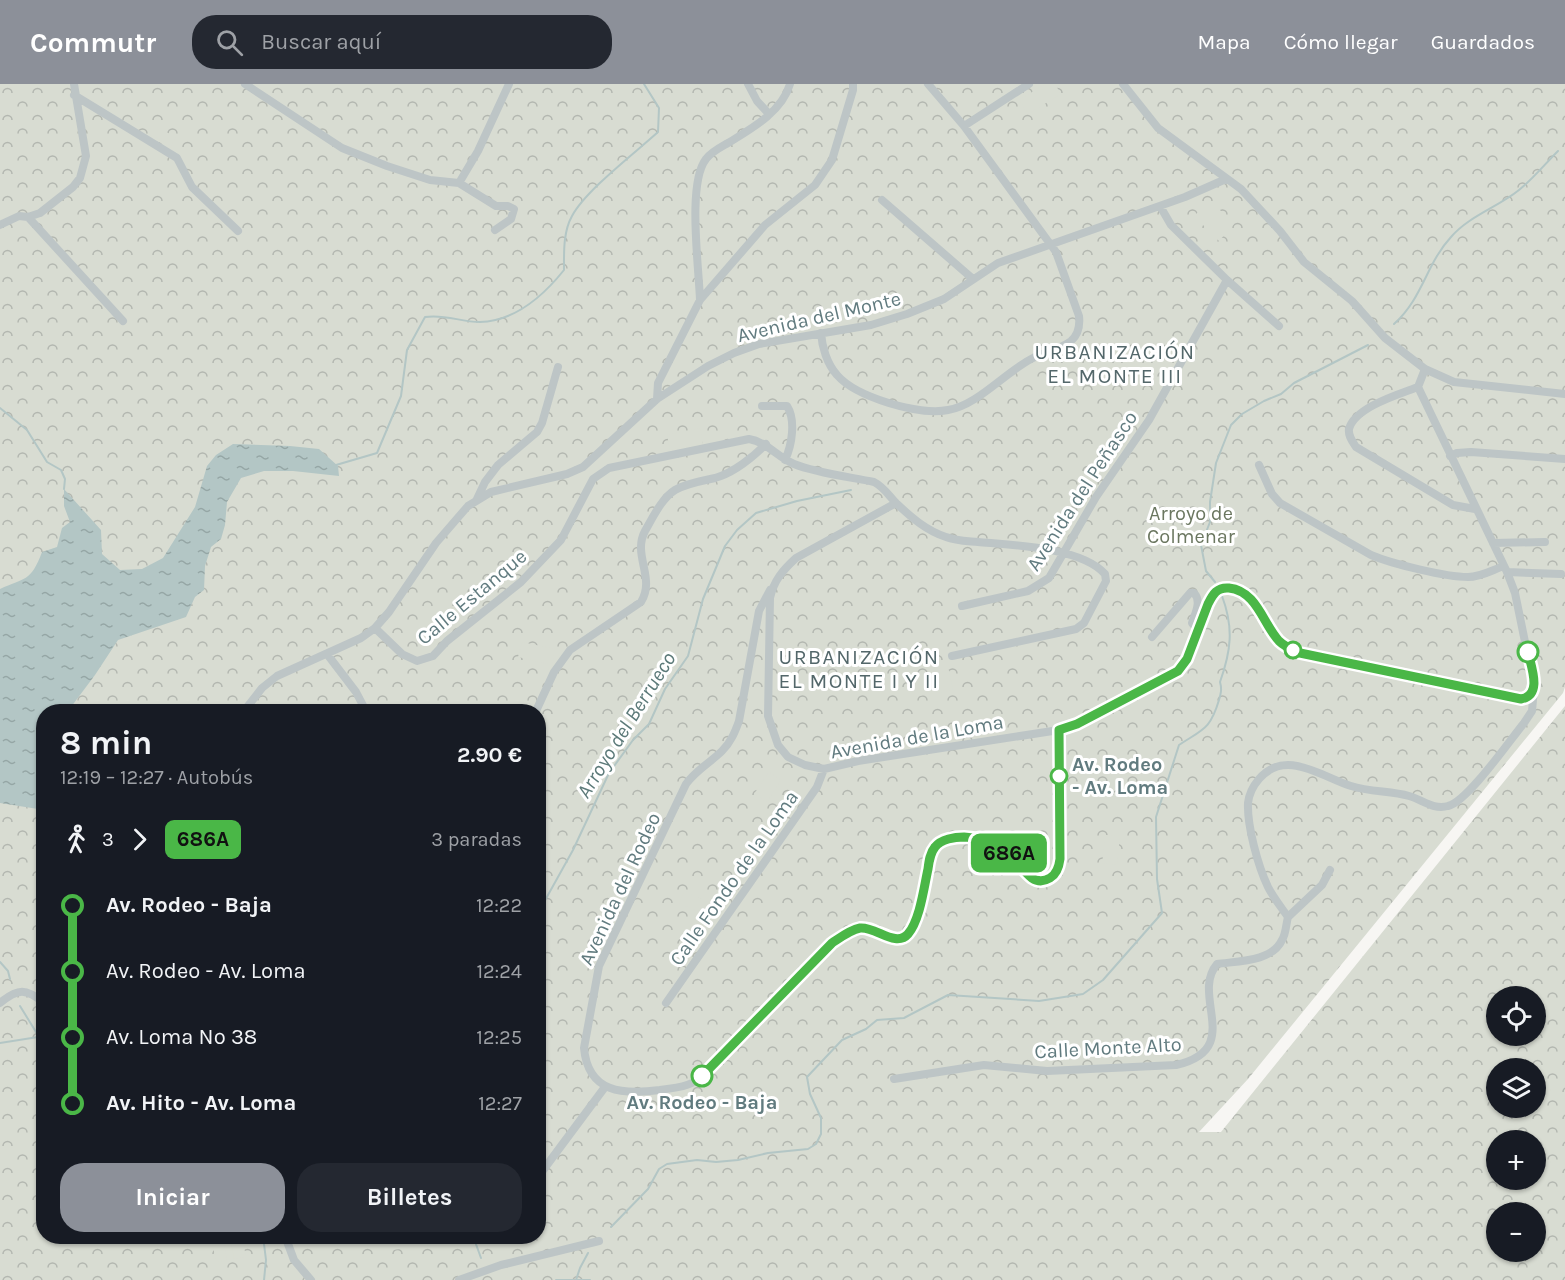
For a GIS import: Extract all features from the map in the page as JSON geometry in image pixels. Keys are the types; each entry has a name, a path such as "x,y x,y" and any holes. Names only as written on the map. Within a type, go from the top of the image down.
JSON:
{"street":[{"path":"0,225 19,216 28,217 40,213 74,187 82,172 86,156 74,95 74,84"},
{"path":"246,84 342,148 430,180 459,183 496,207 508,206 514,210 512,217 495,230"},
{"path":"459,183 478,151 508,84"},
{"path":"748,84 757,101 769,114"},
{"path":"700,300 696,198 699,174 706,159 714,151 757,125 769,114 785,97 790,84"},
{"path":"657,399 658,383 700,300 765,225 815,185 832,160 854,90 853,84"},
{"path":"821,333 822,344 831,367 838,376 861,391 895,404 930,411 947,411 962,406 1031,359 1070,342 1076,335 1080,325 1079,316 1056,252 964,126 928,84"},
{"path":"964,126 1029,84"},
{"path":"1123,84 1158,128 1251,198 1315,273 1342,293 1385,338 1425,369 1454,382 1565,394"},
{"path":"74,95 177,158 192,187 238,231"},
{"name":"Avenida del Monte","path":"578,471 604,450 657,399 698,372 734,353 759,345 871,325 907,314 944,298 998,263 1160,206 1226,179"},
{"path":"882,200 973,279"},
{"path":"1160,206 1171,225 1227,280 1279,326"},
{"path":"28,217 123,321"},
{"name":"Avenida del Peñasco","path":"962,606 1009,597 1035,588 1049,578 1096,497 1149,420 1227,280"},
{"path":"477,499 484,482 498,465 537,432 542,423 558,367"},
{"path":"1288,917 1268,888 1248,813 1253,786 1262,775 1273,768 1287,764 1300,765 1352,786 1411,796 1430,805 1449,806 1466,795 1524,723 1533,707 1534,686 1515,593 1418,387 1425,369"},
{"path":"1418,387 1383,400 1361,413 1353,422 1349,430 1349,437 1356,447 1453,505 1475,509"},
{"path":"762,406 783,404 790,411 792,429 789,452 784,460"},
{"name":"Avenida del Monte","path":"249,704 262,688 278,676 361,638 375,628 389,612 435,543 456,518 477,499 491,492 578,471 598,473 749,439 766,444"},
{"path":"539,704 554,672 570,650 641,602 647,593 648,581 640,543 666,497 685,485 730,472 766,444 784,460 798,466 874,482 928,530 949,539 1048,549 1094,565 1103,571 1106,577 1084,623 1076,629 952,656"},
{"path":"601,463 597,460 590,462 588,468 598,473 601,463 604,450"},
{"path":"1450,456 1471,452 1565,459"},
{"path":"1259,465 1272,494 1280,503 1384,561 1454,576 1468,577 1505,569 1561,574"},
{"name":"Calle Estanque","path":"375,628 402,654 417,661 433,656 447,641 521,582 561,540 598,473"},
{"path":"484,482 491,492"},
{"name":"Avenida de la Loma","path":"896,503 796,558 783,570 772,588 769,613 768,716 778,745 788,756 805,765 824,769 858,761 1059,730 1077,724 1178,671 1187,659 1212,595 1218,589 1237,590 1250,598 1279,641 1293,650 1524,698"},
{"path":"1493,543 1545,542"},
{"name":"Avenida del Rodeo","path":"605,1087 589,1070 584,1048 599,966 686,784 699,769 722,751 733,737 739,721 757,621 765,597 772,588"},
{"name":"Avenida de la Loma","path":"1152,637 1190,593 1194,593 1197,597 1198,602 1192,623 1199,630"},
{"path":"757,621 760,615 769,613"},
{"path":"327,654 362,704"},
{"path":"1533,707 1524,698 1533,693 1534,686"},
{"path":"546,1166 605,1087 628,1091 650,1091 681,1087 692,1083 714,1066 832,943 853,930 863,928 896,939 903,938 909,933 920,905 931,854 936,845 943,840 963,837 996,844 1009,852 1028,876 1036,881 1052,877 1057,871 1060,859 1059,730"},
{"name":"Calle Fondo de la Loma","path":"666,1003 817,787 824,769"},
{"name":"Calle Monte Alto","path":"894,1079 984,1065 1047,1071 1176,1065 1191,1061 1205,1050 1211,1041 1212,1013 1208,984 1210,973 1217,964 1263,957 1275,950 1282,940 1288,917 1322,885 1330,870"},
{"path":"0,1003 8,996 22,991 36,996"},
{"path":"459,1280 501,1265 600,1241"},
{"path":"288,1244 294,1260 310,1280"}],"green space":[{"name":"Arroyo de Colmenar","path":"0,84 1565,84 1565,687 1563,693 1248,1079 1199,1132 1221,1132 1565,706 1565,1280 0,1280"},
{"path":"1045,84 1055,84 1061,94 1028,114 1019,100"},
{"path":"158,128 176,137 171,146 154,136"},
{"path":"1210,200 1234,224 1219,241 1194,216"},
{"path":"700,428 703,444 670,450 667,435"},
{"path":"522,642 555,649 552,665 518,657"},
{"path":"949,670 953,690 913,697 910,678"},
{"path":"769,772 781,780 767,802 754,794"},
{"path":"1106,835 1120,836 1117,865 1102,863"},
{"path":"685,891 715,905 710,917 679,903"},
{"path":"213,1244 224,1244 227,1260 216,1262"},
{"path":"231,1244 244,1244 246,1257 234,1259"},
{"path":"391,1244 431,1244 430,1246 391,1250"}],"water":[{"path":"233,444 319,449 338,466 339,476 293,471 264,471 241,478 227,502 221,539 211,547 205,566 204,590 195,597 186,617 118,640 73,704 36,704 36,809 0,803 0,589 26,578 34,569 42,552 57,547 62,528 70,522 64,506 64,489 101,530 102,554 120,570 142,569 163,558 195,507 207,466 216,455"}],"waterway":[{"path":"336,465 377,453 401,396 407,350 425,317 480,322 505,317 528,305 564,270 567,229 572,216 599,184 658,132 659,108 644,84"},
{"path":"1394,324 1412,303 1436,258 1451,237 1466,223 1519,190 1558,151"},
{"path":"1215,582 1206,571 1201,545 1210,522 1210,502 1216,463 1231,425 1242,414 1281,394 1294,383 1368,345"},
{"path":"0,408 27,430 47,462 61,470 65,479 64,489"},
{"name":"Arroyo del Berrueco","path":"546,899 573,850 609,773 633,740 649,724 665,689 688,656 703,599 725,546 737,530 756,513 797,501 851,490"},
{"path":"611,1227 648,1189 659,1169 667,1164 697,1160 716,1162 738,1160 768,1153 808,1149 816,1144 821,1134 821,1118 810,1094 807,1077 842,1040 866,1029 877,1020 904,1018 948,995 1039,1001 1083,994 1103,980 1162,913 1157,879 1156,817 1179,745 1205,728 1219,700 1220,682 1227,660 1230,639 1230,629 1222,596"},
{"path":"0,962 8,971 10,979"},
{"path":"20,1006 36,1032"},
{"path":"0,1043 36,1037"},
{"path":"264,1244 266,1260 264,1280"},
{"name":"Arroyo del Berrueco","path":"476,1244 481,1258"},
{"path":"576,1280 588,1253"},
{"path":"556,1280 590,1280"}],"bus line":[{"name":"686A","path":"702,1076 832,943 853,930 863,928 896,939 903,938 909,933 920,905 931,854 936,845 943,840 963,837 996,844 1009,852 1028,876 1036,881 1052,877 1057,871 1060,859 1059,730 1077,724 1178,671 1187,659 1208,604 1218,589 1237,590 1250,598 1279,641 1300,653 1521,699 1528,698 1533,693 1534,686 1528,652"}],"place":[{"name":"Av. Rodeo - Av. Loma","path":"1059,776"},
{"name":"Av. Rodeo - Baja","path":"702,1076"}],"district":[{"name":"URBANIZACIÓN EL MONTE III","path":"1115,364"},
{"name":"URBANIZACIÓN EL MONTE I Y II","path":"859,669"}]}
